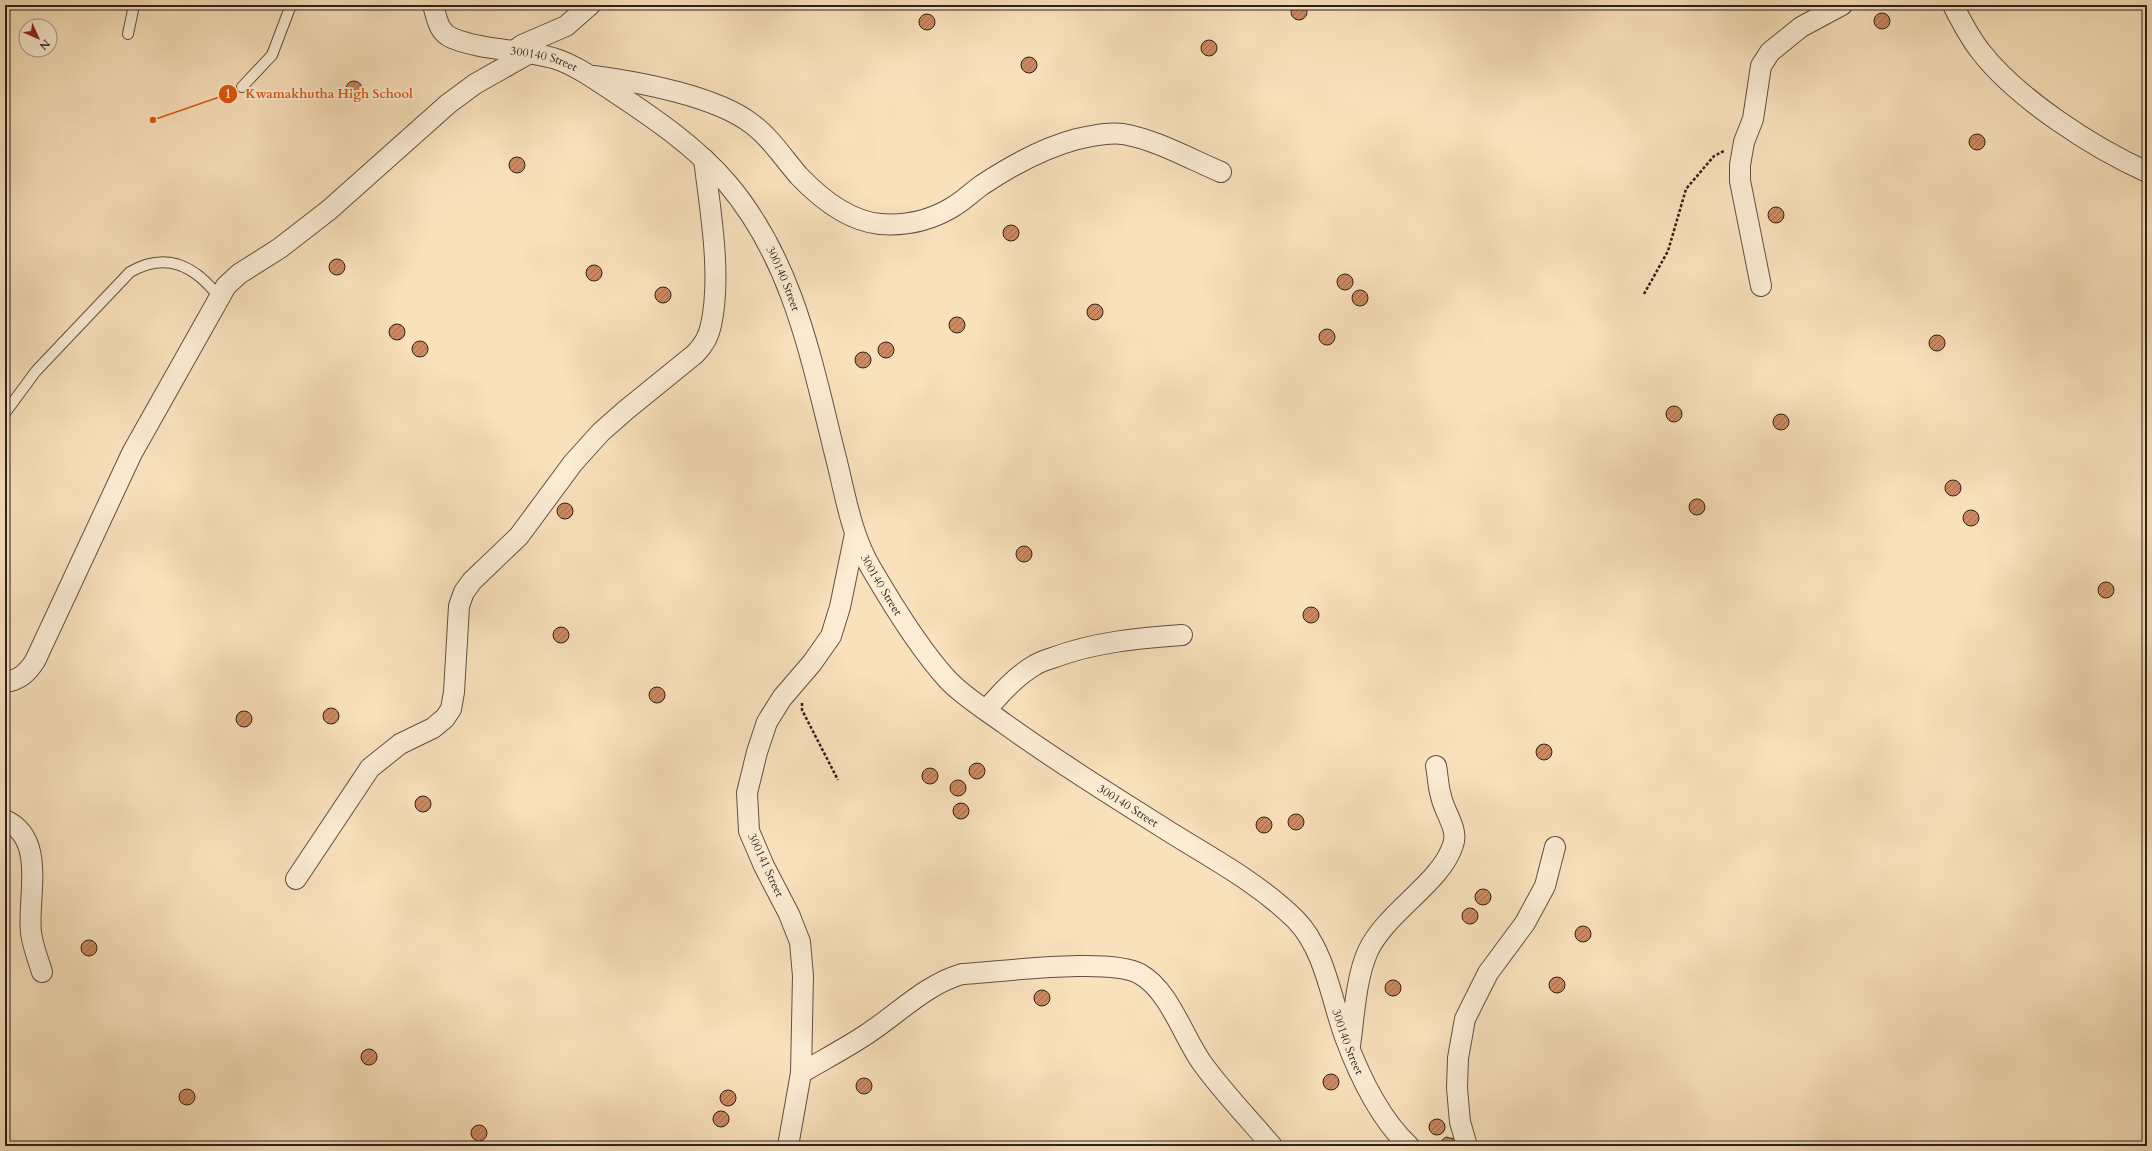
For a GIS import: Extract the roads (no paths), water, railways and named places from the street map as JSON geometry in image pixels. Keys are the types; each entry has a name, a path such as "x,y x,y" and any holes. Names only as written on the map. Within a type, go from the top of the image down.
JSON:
{"street":[{"name":"300140 Street","path":"433,5 439,26 446,36 520,53 553,58 588,75 652,117 704,159 728,184 766,238 790,289 806,337 855,534 870,566 934,665 952,684 1038,747 1166,830 1228,868 1270,897 1299,923 1315,947 1350,1047 1371,1094 1395,1133 1409,1146"},
{"path":"5,682 20,678 28,671 35,661 132,453 226,286 239,274 280,248 329,210 448,104 520,53 522,45 566,26 590,5"},
{"path":"1761,286 1740,181 1740,165 1744,142 1753,118 1761,66 1770,52 1801,27 1842,5"},
{"path":"1953,5 1981,51 2019,90 2051,115 2096,145 2127,163 2147,172"},
{"path":"588,75 629,81 709,102 735,113 765,135 800,177 821,196 858,219 878,224 904,224 926,220 951,208 981,186 1019,162 1057,144 1096,135 1121,134 1144,139 1222,172"},
{"path":"296,880 370,768 400,744 433,728 445,718 450,709 454,692 459,606 464,592 472,580 519,536 573,463 601,432 696,354 704,344 711,325 714,292 714,242 704,159"},
{"name":"300141 Street","path":"788,1146 802,1073 802,976 800,942 789,914 764,866 749,831 747,793 756,752 767,722 782,698 812,664 830,636 840,607 855,534"},
{"path":"986,710 1014,680 1043,661 1068,652 1103,644 1137,638 1182,635"},
{"path":"1350,1047 1360,980 1368,951 1395,913 1429,881 1454,845 1454,828 1445,811 1436,766"},
{"path":"5,820 20,829 28,843 32,867 31,933 42,972"},
{"path":"1467,1146 1460,1122 1457,1088 1458,1058 1465,1018 1488,973 1525,924 1545,886 1555,847"},
{"path":"802,1073 867,1035 928,989 945,979 962,974 1098,965 1124,969 1139,973 1162,994 1201,1061 1219,1086 1272,1146"}],"lane":[{"path":"128,34 134,5"},
{"path":"242,87 272,54 291,5"},
{"path":"5,413 36,371 130,272 144,264 159,262 183,265 207,281 219,297"}],"place":[{"name":"Kwamakhutha High School","path":"153,120"}]}
